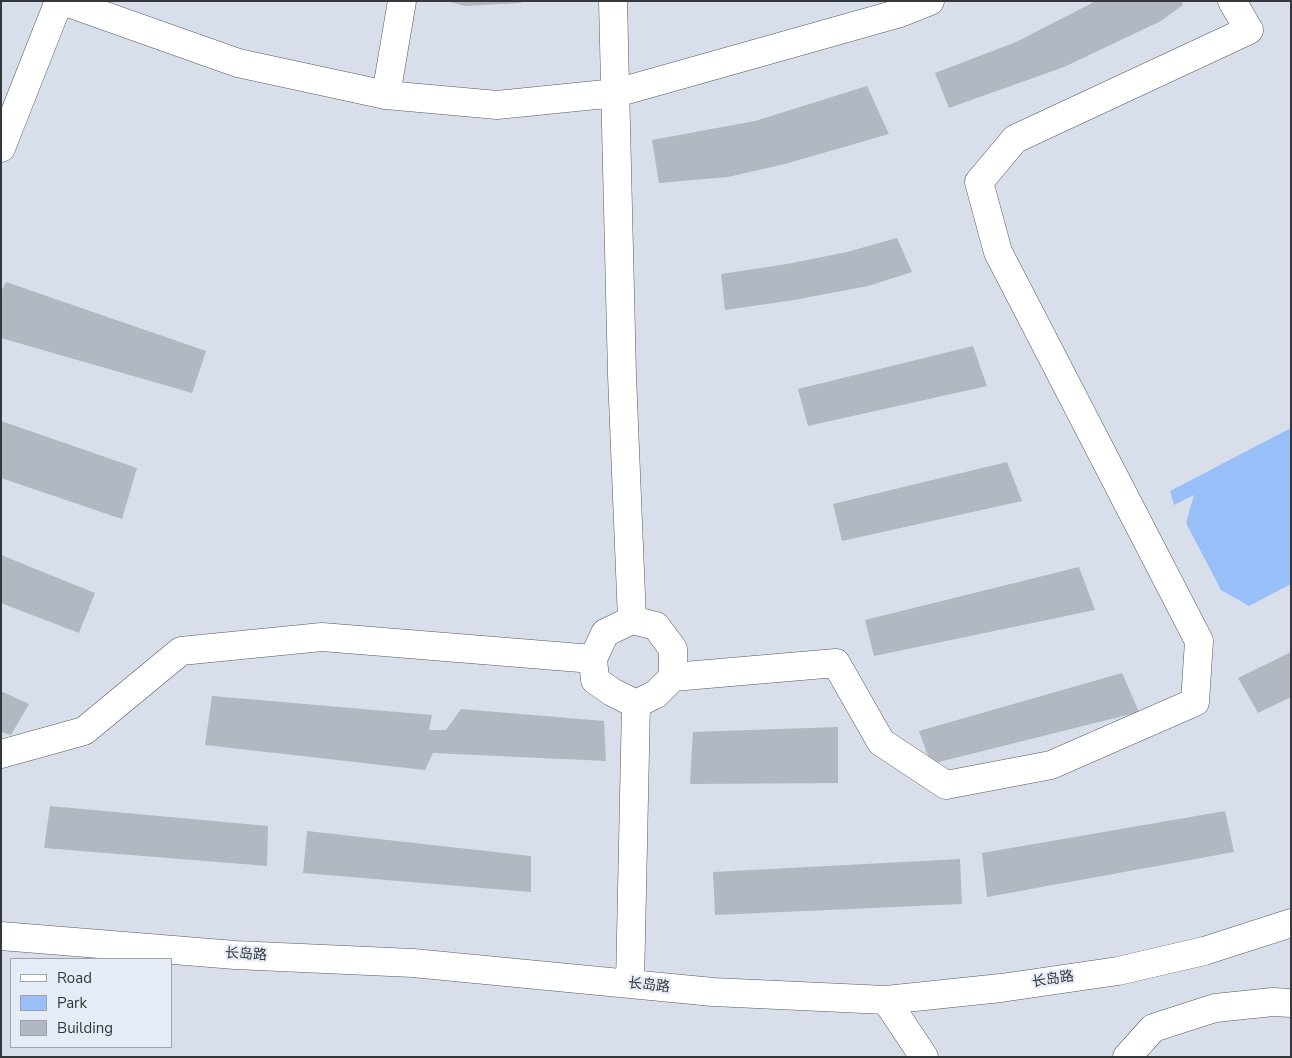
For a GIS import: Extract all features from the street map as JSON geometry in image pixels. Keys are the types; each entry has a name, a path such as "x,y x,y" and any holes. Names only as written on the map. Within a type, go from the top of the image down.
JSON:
{"street":[{"path":"1,148 61,1 238,63 386,95 497,105 616,93 898,7 930,1"},
{"path":"386,95 402,1"},
{"path":"613,1 622,375 632,620"},
{"path":"672,677 836,662 880,742 946,785 1051,765 1195,702 1199,641 998,252 979,182 1015,139 1249,30 1232,1"},
{"path":"632,620 656,626 673,650 672,677 656,694 636,704 612,692 595,680 593,659 605,633 632,620"},
{"path":"1,754 84,731 181,651 322,636 593,659"},
{"path":"630,984 636,704"},
{"name":"长岛路","path":"1,936 235,955 413,963 713,992 886,1000 1001,988 1118,971 1204,951 1291,923"},
{"path":"886,1000 924,1057"},
{"path":"1127,1057 1153,1028 1215,1008 1273,1002 1291,1003"}],"green space":[{"path":"1291,428 1291,584 1249,606 1221,590 1186,523 1194,495 1174,505 1170,491"}],"building":[{"path":"446,1 521,1 521,3 465,6"},
{"path":"1096,1 1181,1 1183,5 1161,21 1064,67 949,108 935,73 1016,42"},
{"path":"867,86 889,134 785,164 728,177 659,183 652,140 755,121"},
{"path":"897,238 912,272 868,286 794,300 725,310 721,274 787,264 847,252"},
{"path":"6,282 206,351 192,393 1,338 1,291"},
{"path":"973,346 987,386 808,426 798,389"},
{"path":"1,421 137,468 122,519 1,478"},
{"path":"1007,462 1022,501 842,541 833,504"},
{"path":"1,555 95,593 79,633 1,603"},
{"path":"1079,567 1095,610 874,656 865,620"},
{"path":"1291,652 1291,697 1258,713 1238,678"},
{"path":"1122,673 1139,712 931,764 919,731"},
{"path":"1,691 29,704 11,735 1,732"},
{"path":"212,696 432,715 429,730 446,730 461,709 604,721 606,761 433,753 425,770 205,745"},
{"path":"838,727 838,783 690,784 693,732"},
{"path":"50,806 268,826 267,866 44,848"},
{"path":"1225,811 1234,852 987,897 982,853"},
{"path":"307,831 531,856 531,892 303,873"},
{"path":"960,859 962,904 715,915 713,872"}]}
